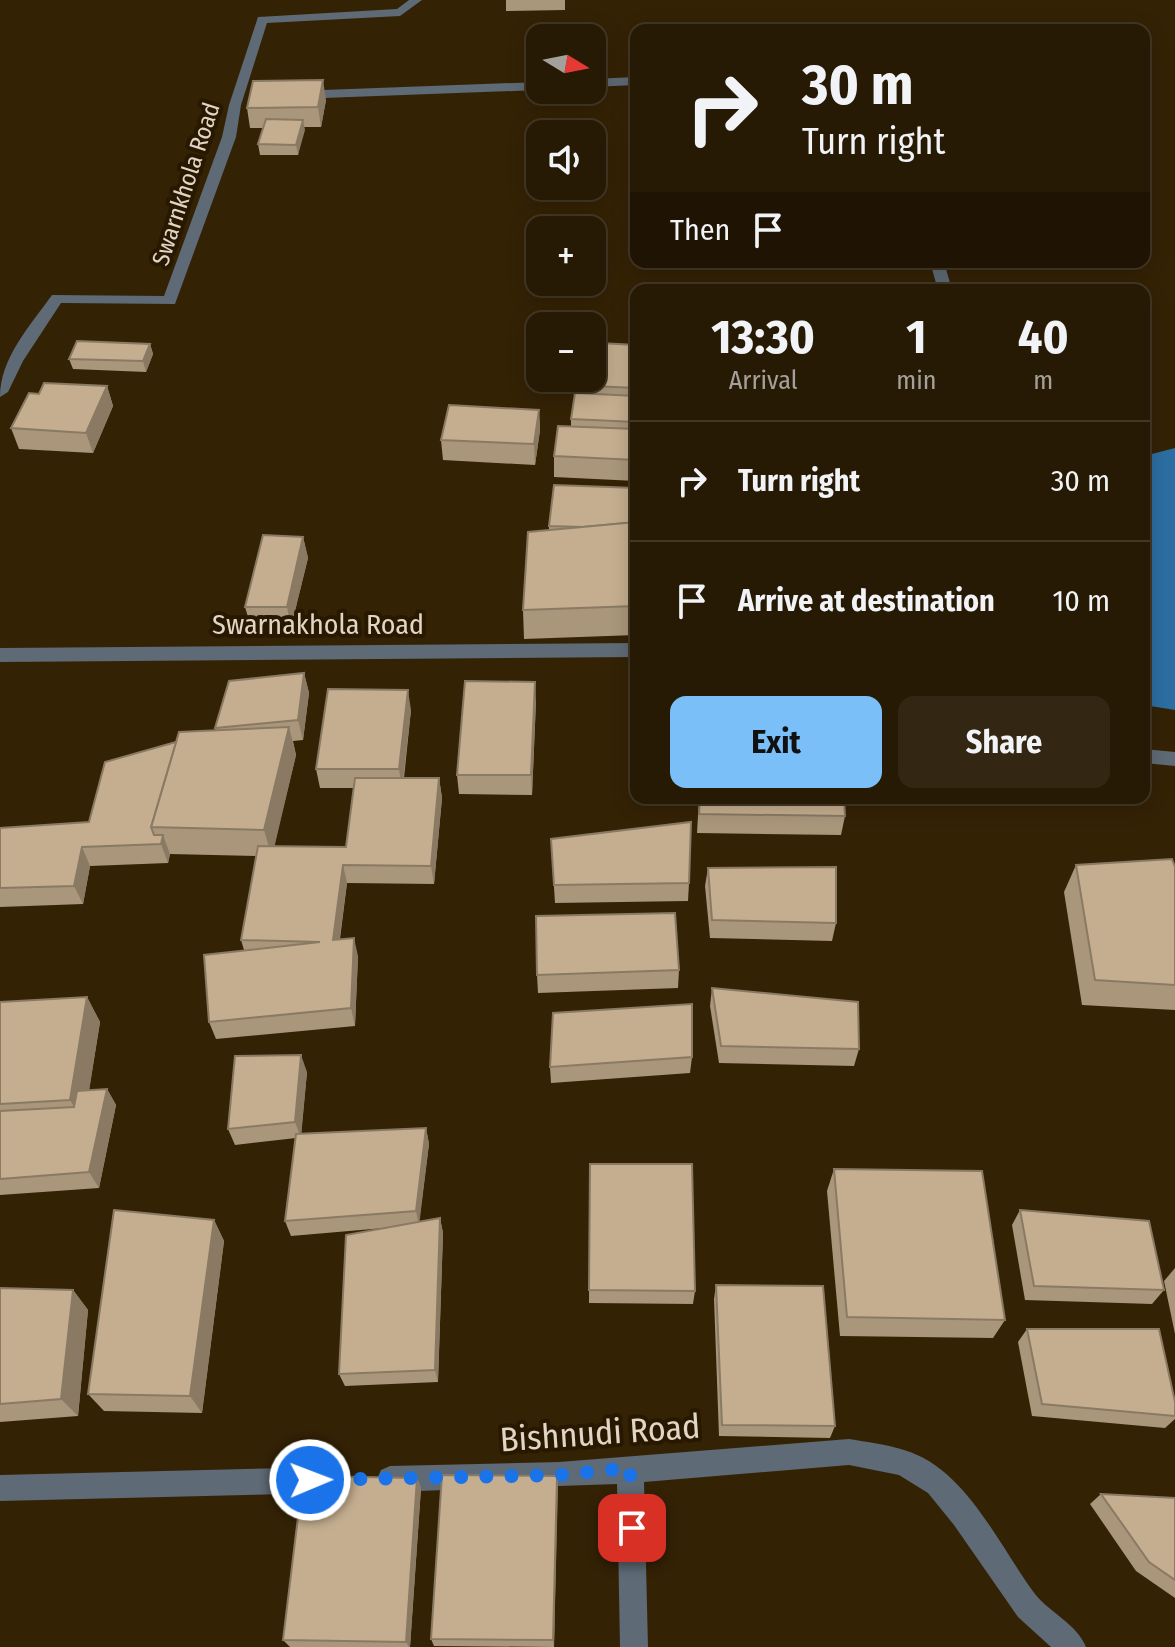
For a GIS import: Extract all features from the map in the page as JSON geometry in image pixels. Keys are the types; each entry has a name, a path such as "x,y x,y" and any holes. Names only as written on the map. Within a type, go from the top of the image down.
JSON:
{"street":[{"name":"Swarnkhola Road","path":"0,392 15,361 57,298 170,301 229,137 262,20 400,12 416,0"},
{"path":"606,82 630,81"},
{"path":"285,95 526,86"},
{"path":"238,97 253,97"},
{"name":"Swarnakhola Road","path":"0,655 630,650"},
{"path":"1150,757 1175,759"},
{"name":"Bishnudi Road","path":"0,1488 559,1475 849,1452 904,1463 937,1484 964,1515 1028,1607 1072,1647"},
{"path":"630,1468 634,1647"}],"water":[{"path":"1175,448 1175,710 1150,706 1150,454"}],"building":[{"path":"323,80 318,107 247,108 253,81"},
{"path":"266,119 303,120 296,145 258,144"},
{"path":"77,341 150,344 143,361 69,359"},
{"path":"606,343 630,345 630,388 606,387"},
{"path":"44,383 107,386 86,433 11,428 29,393 39,394"},
{"path":"575,393 630,396 630,422 571,419"},
{"path":"449,405 539,410 534,444 441,440"},
{"path":"558,426 630,429 630,460 554,456"},
{"path":"554,485 630,488 630,523 583,527 549,526"},
{"path":"630,523 630,606 523,610 528,532"},
{"path":"263,535 303,537 287,607 245,607"},
{"path":"304,673 298,720 215,728 229,681"},
{"path":"465,681 535,682 531,775 457,775"},
{"path":"328,689 408,690 399,769 316,769"},
{"path":"289,727 264,830 151,827 179,732"},
{"path":"176,742 151,827 154,835 163,835 161,844 82,847 74,886 0,888 0,828 89,822 105,762"},
{"path":"355,778 439,778 431,866 343,865 333,940 354,938 351,1008 209,1022 204,955 320,942 241,940 258,846 346,847"},
{"path":"700,804 844,804 845,816 699,814"},
{"path":"691,822 689,883 554,885 551,839"},
{"path":"1172,859 1175,867 1175,985 1095,980 1076,865"},
{"path":"836,867 836,923 712,920 708,868"},
{"path":"675,913 679,970 537,975 536,916"},
{"path":"712,988 858,1002 859,1049 721,1046"},
{"path":"87,997 70,1100 0,1104 0,1002"},
{"path":"692,1004 692,1057 550,1067 553,1013"},
{"path":"301,1055 295,1122 228,1129 235,1056"},
{"path":"107,1089 89,1172 0,1179 0,1111 74,1107 77,1091"},
{"path":"426,1128 416,1211 285,1221 296,1134"},
{"path":"590,1164 692,1164 695,1291 589,1290"},
{"path":"834,1169 982,1171 1005,1320 847,1317"},
{"path":"114,1210 214,1220 190,1396 88,1394"},
{"path":"1020,1210 1149,1221 1164,1290 1034,1286"},
{"path":"440,1218 435,1370 339,1374 346,1235"},
{"path":"716,1285 823,1286 835,1426 722,1425"},
{"path":"0,1288 73,1290 61,1399 0,1404"},
{"path":"1027,1329 1159,1329 1175,1402 1175,1416 1042,1404"},
{"path":"442,1475 557,1476 553,1640 431,1639"},
{"path":"303,1476 417,1478 406,1642 283,1640"},
{"path":"1101,1494 1175,1498 1175,1580 1149,1562"}],"route":[{"path":"310,1480 559,1475 630,1468 632,1528"}]}
